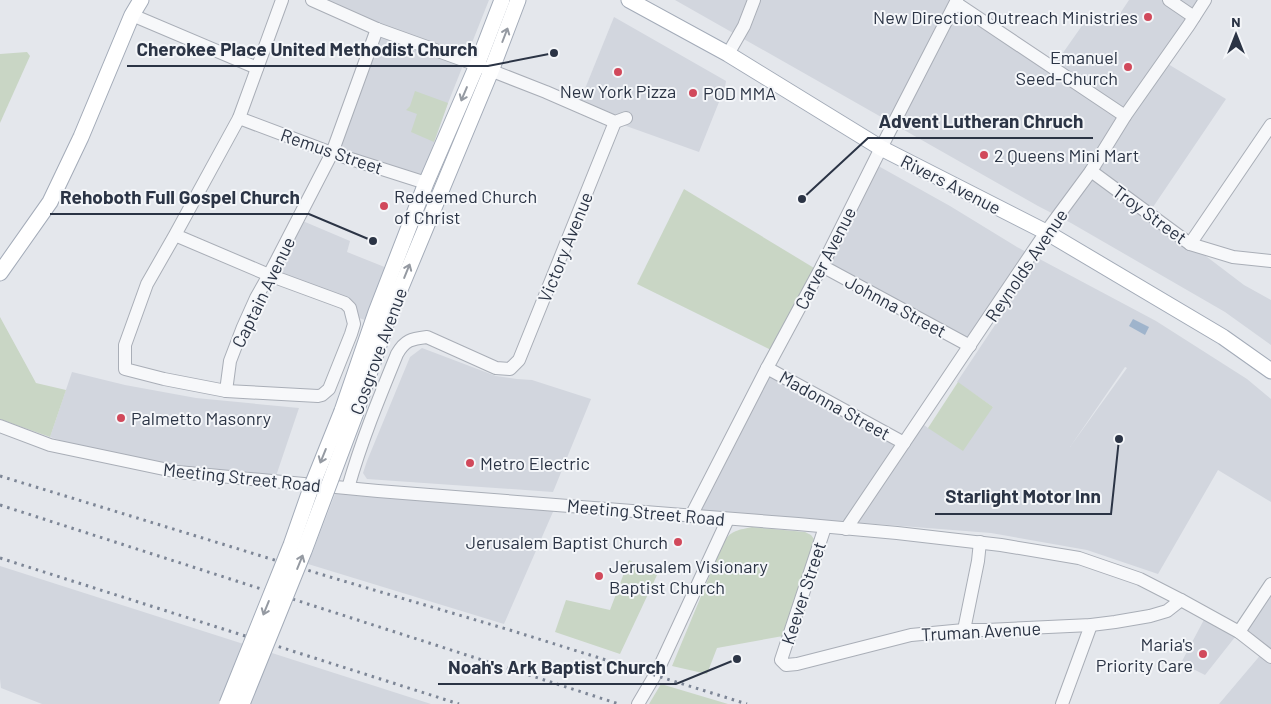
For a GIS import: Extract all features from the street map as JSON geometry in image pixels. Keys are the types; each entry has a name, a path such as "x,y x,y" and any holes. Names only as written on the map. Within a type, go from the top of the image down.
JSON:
{"main road":[{"path":"0,273 50,202 81,137 132,15 141,0"},
{"name":"Cosgrove Avenue","path":"242,704 304,551 348,413 376,312 426,183 502,0"},
{"name":"Cosgrove Avenue","path":"227,704 288,554 310,488 348,413 491,70 518,0"},
{"name":"Rivers Avenue","path":"629,0 728,54 881,148 1046,232 1223,337 1271,371"}],"street":[{"path":"175,236 269,275 345,303 350,308 354,324 352,334 328,389 322,395 226,391 125,369 125,345 147,284 239,118 282,0"},
{"path":"312,0 377,29 491,70"},
{"path":"728,54 744,26 754,0"},
{"path":"1169,0 1194,16"},
{"name":"Reynolds Avenue","path":"846,529 1046,232 1091,171 1125,116 1204,0"},
{"path":"957,1 1125,116"},
{"name":"Carver Avenue","path":"690,516 822,266 957,1"},
{"path":"132,15 257,68"},
{"name":"Captain Avenue","path":"226,391 230,361 243,327 256,298 332,153 377,29"},
{"name":"Victory Avenue","path":"348,488 359,452 397,354 402,345 407,341 427,337 496,368 510,369 519,360 621,120 491,70"},
{"name":"Remus Street","path":"239,118 332,153 426,183"},
{"path":"1190,244 1271,125"},
{"name":"Troy Street","path":"1091,171 1190,244 1233,257 1271,261"},
{"name":"Johnna Street","path":"822,266 970,346"},
{"name":"Madonna Street","path":"767,368 904,443"},
{"name":"Meeting Street Road","path":"0,426 50,445 178,472 846,529 1001,544 1079,558 1140,579 1181,600 1239,632 1271,657"},
{"path":"638,704 658,670 728,519"},
{"name":"Keever Street","path":"781,660 825,527"},
{"path":"964,630 980,542"},
{"path":"1239,632 1271,584"},
{"name":"Truman Avenue","path":"781,660 786,665 797,664 911,635 964,630 1091,625 1116,622 1166,611 1181,600"},
{"path":"1062,704 1091,625"}],"shaded area":[{"path":"312,0 489,0 448,103 421,179 332,153 377,30"},
{"path":"675,0 957,0 1053,67 1086,20 1098,16 1113,24 1129,0 1205,0 1163,61 1226,99 1149,213 1244,285 1271,300 1271,345 1225,312"},
{"path":"614,17 726,81 699,152 615,122 578,106"},
{"path":"873,163 950,206 1017,247 1156,321 1247,379 1271,399 1271,502 1218,470 1158,574 1087,550 991,533 876,524 691,516 767,368 903,443 919,421 928,428 993,407 957,382 1011,301 1004,297 970,346 822,266","holes":["1125,367 1127,368 1070,447"]},
{"path":"298,219 350,241 347,252 387,268 368,321 353,316 350,308 269,275"},
{"path":"422,348 496,376 532,380 591,399 553,492 367,479 363,473 367,461 410,357"},
{"path":"72,372 125,385 196,398 299,408 276,476 244,471 203,469 119,455 50,437"},
{"path":"339,487 556,505 504,624 308,564"},
{"path":"0,566 431,704 42,704 1,688"},
{"path":"1271,589 1271,704 1219,704 1263,652 1239,632"},
{"path":"1207,614 1239,632 1205,675 1181,663"}],"green space":[{"path":"27,52 30,56 0,123 0,54"},
{"path":"415,91 448,103 434,142 411,132 417,114 406,110 410,106"},
{"path":"684,189 819,271 775,352 637,284"},
{"path":"0,317 36,383 66,390 50,437 0,419"},
{"path":"958,382 993,407 963,451 928,428"},
{"path":"752,527 805,532 814,539 783,636 717,648 707,674 672,666 724,541 733,533"},
{"path":"629,560 657,575 620,654 555,632 566,600 610,610"},
{"path":"661,684 728,704 649,704"}],"water":[{"path":"1133,319 1149,327 1145,335 1129,326"}],"railway":[{"path":"0,476 513,631 747,704"},
{"path":"0,505 619,704"},
{"path":"0,558 459,704"}],"place":[{"name":"New Direction Outreach Ministries","path":"1148,17"},
{"name":"Cherokee Place United Methodist Church","path":"554,53"},
{"name":"Emanuel Seed-Church","path":"1128,67"},
{"name":"New York Pizza","path":"618,72"},
{"name":"POD MMA","path":"693,93"},
{"name":"2 Queens Mini Mart","path":"984,155"},
{"name":"Advent Lutheran Chruch","path":"802,199"},
{"name":"Redeemed Church of Christ","path":"384,206"},
{"name":"Rehoboth Full Gospel Church","path":"373,241"},
{"name":"Palmetto Masonry","path":"121,418"},
{"name":"Starlight Motor Inn","path":"1119,439"},
{"name":"Metro Electric","path":"470,463"},
{"name":"Jerusalem Baptist Church","path":"678,542"},
{"name":"Jerusalem Visionary Baptist Church","path":"599,576"},
{"name":"Maria's Priority Care","path":"1203,654"},
{"name":"Noah's Ark Baptist Church","path":"737,659"}]}
